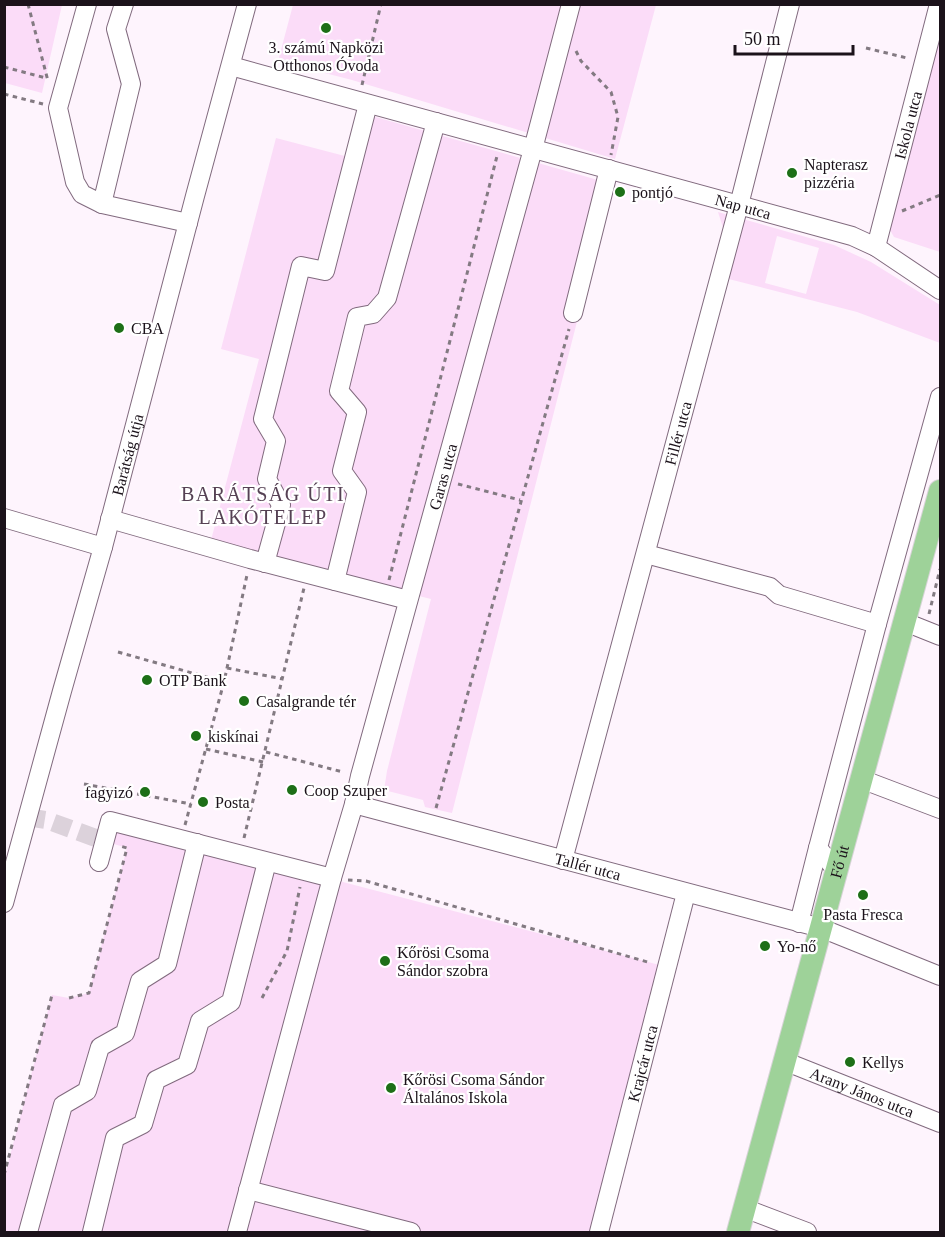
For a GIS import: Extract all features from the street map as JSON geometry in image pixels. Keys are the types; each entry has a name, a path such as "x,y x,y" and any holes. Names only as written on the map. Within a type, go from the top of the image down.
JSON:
{"main road":[{"name":"Fő út","path":"738,1233 784,1060 810,926 836,870 861,779 923,630 940,491"}],"street":[{"path":"87,4 58,108 75,182 82,194 102,204 188,223"},
{"path":"102,204 131,84 117,29 124,4"},
{"name":"Barátság útja","path":"4,903 58,702 103,547 247,4"},
{"path":"533,148 571,4"},
{"name":"Fillér utca","path":"563,860 739,205 790,4"},
{"name":"Iskola utca","path":"876,247 924,63 937,27 939,4"},
{"name":"Nap utca","path":"231,66 852,236 876,247 940,290"},
{"path":"258,561 281,505 267,479 276,441 263,419 301,266 325,271 363,102"},
{"path":"335,581 357,492 342,471 357,412 339,391 357,317 373,314 387,298 436,122"},
{"name":"Garas utca","path":"237,1233 533,148"},
{"path":"573,313 609,169"},
{"path":"810,926 804,902 877,624 940,398"},
{"path":"4,518 103,547"},
{"path":"110,519 408,600"},
{"path":"645,554 770,587 779,595 877,624"},
{"path":"861,779 940,809"},
{"name":"Tallér utca","path":"354,804 810,926 940,976"},
{"path":"99,862 110,821 332,878"},
{"path":"28,1233 63,1105 87,1091 100,1047 125,1033 141,981 167,964 189,841"},
{"path":"818,848 836,870"},
{"path":"92,1233 115,1138 143,1124 156,1080 187,1065 200,1021 231,1002 267,862"},
{"name":"Krajcár utca","path":"599,1233 686,893"},
{"name":"Arany János utca","path":"784,1060 940,1123"},
{"path":"248,1190 411,1233"},
{"path":"744,1208 807,1233"}],"path":[{"path":"28,4 46,78 58,108"},
{"path":"363,102 381,4"},
{"path":"565,27 581,61 611,92 618,117 609,169"},
{"path":"866,48 924,63"},
{"path":"4,67 46,78"},
{"path":"4,94 58,108"},
{"path":"385,594 501,140"},
{"path":"883,218 940,195"},
{"path":"431,825 573,313"},
{"path":"441,480 520,500"},
{"path":"189,841 191,804 258,561"},
{"path":"923,630 940,569"},
{"path":"240,855 307,574"},
{"path":"118,652 224,682"},
{"path":"227,668 283,680"},
{"path":"206,749 263,762"},
{"path":"265,752 360,776"},
{"path":"84,784 191,804"},
{"path":"69,998 89,993 127,848 104,841"},
{"path":"262,998 287,951 303,871"},
{"path":"366,881 667,967"},
{"path":"4,1175 52,995"}],"shaded area":[{"path":"4,5 62,5 42,93 5,83"},
{"path":"293,5 656,5 615,159 352,80 278,61"},
{"path":"940,32 940,252 894,237 883,218"},
{"path":"372,116 612,184 452,813 425,807 423,800 384,790 431,599 210,544 259,359 221,349 276,138 360,160"},
{"path":"718,212 834,245 871,262 940,305 940,343 857,312 713,275 724,231","holes":["777,236 819,248 806,294 765,283"]},
{"path":"110,821 667,967 599,1232 5,1232 5,1175 52,995 69,998 89,993 127,848 104,841"}],"tunnel":[{"path":"27,817 46,820 104,841"}],"place":[{"name":"3. számú Napközi Otthonos Óvoda","path":"326,28"},
{"name":"Napterasz pizzéria","path":"792,173"},
{"name":"pontjó","path":"620,192"},
{"name":"CBA","path":"119,328"},
{"name":"OTP Bank","path":"147,680"},
{"name":"Casalgrande tér","path":"244,701"},
{"name":"kiskínai","path":"196,736"},
{"name":"Coop Szuper","path":"292,790"},
{"name":"fagyizó","path":"145,792"},
{"name":"Posta","path":"203,802"},
{"name":"Pasta Fresca","path":"863,895"},
{"name":"Yo-nő","path":"765,946"},
{"name":"Kőrösi Csoma Sándor szobra","path":"385,961"},
{"name":"Kellys","path":"850,1062"},
{"name":"Kőrösi Csoma Sándor Általános Iskola","path":"391,1088"}],"district":[{"name":"BARÁTSÁG ÚTI LAKÓTELEP","path":"263,506"}]}
